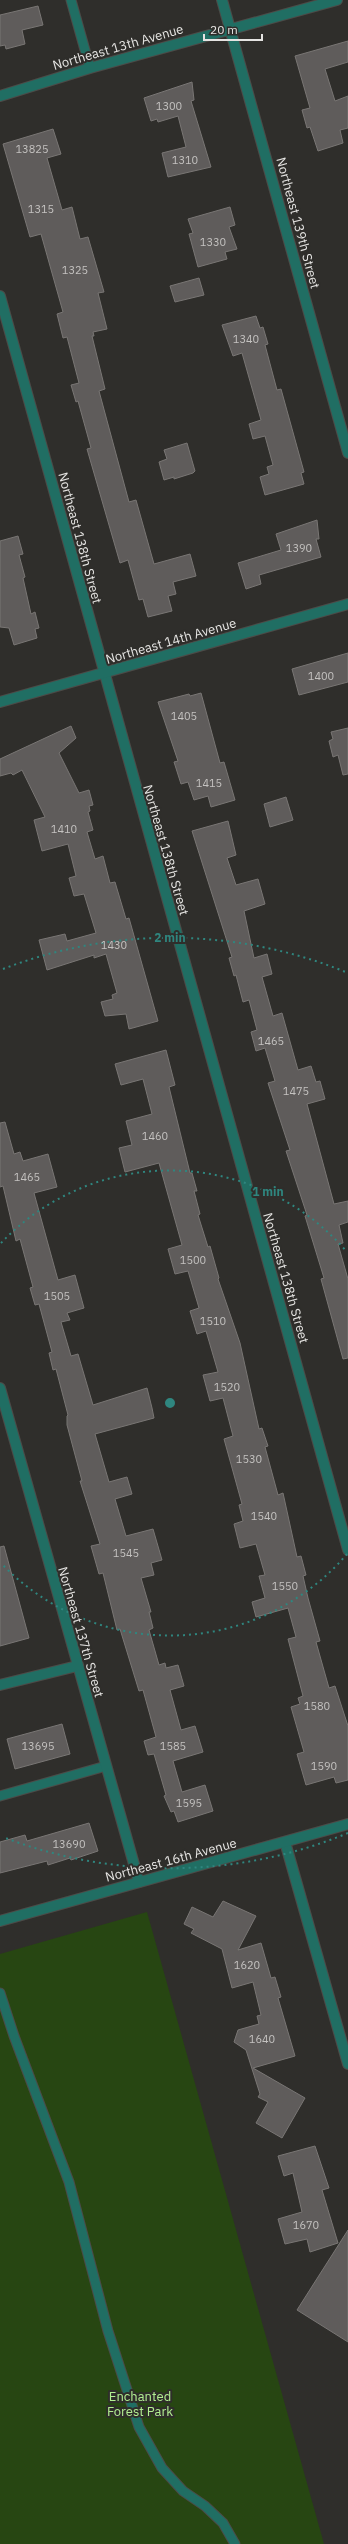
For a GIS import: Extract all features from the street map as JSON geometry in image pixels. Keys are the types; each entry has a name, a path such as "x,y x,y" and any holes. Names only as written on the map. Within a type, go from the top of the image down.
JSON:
{"street":[{"name":"Northeast 139th Street","path":"222,0 348,453"},
{"name":"Northeast 13th Avenue","path":"0,96 90,68 337,0"},
{"name":"Northeast 138th Street","path":"0,296 348,1550"},
{"name":"Northeast 14th Avenue","path":"0,702 348,604"},
{"name":"Northeast 137th Street","path":"0,1388 139,1882"},
{"path":"0,1685 77,1666"},
{"name":"Northeast 16th Avenue","path":"0,1921 348,1824"},
{"path":"285,1842 348,2064"}],"lane":[{"path":"71,0 90,68"},
{"path":"0,1796 106,1766"},
{"path":"0,1993 14,2036 69,2182 108,2331 139,2427 162,2468 183,2491 205,2506 223,2523 234,2544"}],"green space":[{"name":"Enchanted Forest Park","path":"147,1912 324,2544 0,2544 0,1954"}],"building":[{"path":"38,6 43,25 22,30 25,44 6,49 5,45 0,46 0,15"},
{"path":"348,41 348,62 325,69 335,101 348,96 348,128 340,130 343,143 318,151 310,127 307,128 302,110 310,108 295,56"},
{"path":"192,82 194,100 191,101 211,167 168,177 162,153 186,147 178,116 158,122 157,119 151,121 144,98"},
{"path":"53,129 61,154 47,158 62,210 72,207 80,239 88,237 104,292 98,293 107,329 93,332 94,336 92,336 105,389 99,391 129,502 136,500 154,564 190,554 196,576 173,582 176,594 168,596 172,611 148,617 143,599 139,600 128,560 120,563 87,449 91,448 78,401 76,402 71,385 79,383 67,337 63,338 57,314 63,312 41,234 30,237 3,144"},
{"path":"230,207 235,225 229,227 237,249 225,252 227,259 198,267 189,234 193,233 188,219"},
{"path":"199,278 204,295 175,302 170,286"},
{"path":"256,316 260,328 263,327 268,344 265,345 277,390 281,389 304,472 301,473 304,484 265,495 260,477 269,474 267,467 273,465 265,436 253,439 249,424 261,420 242,353 233,356 222,325"},
{"path":"187,443 195,471 174,479 174,477 164,480 159,462 167,459 164,450"},
{"path":"317,520 319,539 316,539 321,557 259,575 261,584 246,589 238,563 281,550 276,534"},
{"path":"18,536 23,554 19,555 25,577 23,578 31,614 35,612 39,628 35,629 37,638 14,645 9,628 0,627 0,541"},
{"path":"348,653 348,682 299,695 292,669"},
{"path":"201,693 220,763 224,762 235,800 211,807 208,796 194,800 188,782 181,784 174,762 178,761 158,702 189,694 190,696"},
{"path":"71,726 76,738 59,753 79,793 89,790 93,805 89,806 90,811 88,812 93,830 87,832 95,859 103,856 110,883 115,882 126,919 129,918 158,1021 129,1029 126,1014 105,1016 101,1002 113,999 112,995 117,993 106,954 94,958 94,955 47,970 39,940 65,934 67,941 96,933 84,894 74,896 69,878 76,876 68,844 42,851 34,820 45,817 22,770 13,775 11,773 0,776 0,759"},
{"path":"348,728 348,774 343,775 338,755 333,757 329,741 333,739 331,732"},
{"path":"286,797 293,820 270,827 264,804"},
{"path":"228,821 236,855 227,858 236,885 258,879 265,904 244,911 254,958 267,954 272,974 262,977 273,1016 282,1013 298,1070 311,1066 316,1082 320,1081 325,1099 307,1104 334,1204 348,1201 348,1222 339,1225 343,1243 338,1244 348,1279 348,1358 343,1359 321,1279 324,1278 305,1216 307,1215 286,1151 290,1150 268,1083 275,1081 265,1048 256,1051 251,1032 257,1030 249,1000 243,1002 236,975 234,976 229,958 232,957 192,831"},
{"path":"166,1050 175,1085 169,1087 190,1173 192,1173 197,1191 194,1191 200,1214 198,1215 208,1247 210,1246 219,1278 218,1279 240,1343 259,1429 262,1428 268,1446 265,1447 278,1495 283,1493 297,1557 301,1556 306,1575 303,1576 320,1641 316,1642 329,1688 335,1686 348,1726 348,1780 336,1783 334,1777 306,1785 297,1754 304,1752 291,1707 300,1704 298,1698 303,1696 288,1639 296,1637 288,1608 256,1617 252,1602 265,1598 259,1576 265,1575 256,1544 240,1548 234,1524 243,1521 239,1505 242,1504 224,1439 233,1436 223,1398 210,1401 203,1375 218,1372 206,1331 197,1334 190,1311 199,1308 188,1271 175,1274 168,1249 182,1245 159,1163 125,1172 119,1148 132,1145 126,1121 152,1114 143,1079 121,1085 115,1064"},
{"path":"5,1122 14,1154 20,1152 23,1161 48,1154 57,1187 34,1193 58,1280 75,1275 84,1308 67,1313 70,1320 61,1322 71,1356 78,1354 93,1405 147,1388 152,1408 154,1418 95,1434 109,1482 127,1477 132,1494 115,1499 126,1536 153,1529 162,1560 151,1563 154,1575 141,1578 151,1612 149,1612 153,1628 149,1630 159,1665 165,1663 166,1668 178,1665 184,1686 170,1690 181,1730 195,1726 203,1752 173,1761 182,1792 205,1785 213,1811 178,1822 174,1811 171,1812 164,1796 166,1795 154,1754 148,1755 144,1741 156,1737 143,1690 139,1691 120,1629 117,1630 103,1573 99,1574 91,1546 100,1544 80,1481 82,1481 67,1425 68,1415 56,1369 53,1370 49,1353 52,1352 39,1304 35,1305 30,1288 33,1287 20,1239 16,1241 3,1186 0,1187 0,1123"},
{"path":"4,1546 29,1638 0,1646 0,1547"},
{"path":"62,1724 70,1754 15,1769 7,1739"},
{"path":"89,1823 98,1851 71,1860 70,1858 48,1865 47,1861 0,1873 0,1842 25,1835 27,1841"},
{"path":"223,1901 256,1916 238,1950 261,1943 271,1978 275,1977 281,1997 278,1998 295,2056 253,2068 305,2098 282,2138 256,2123 268,2102 258,2097 260,2094 246,2050 234,2042 238,2030 259,2024 257,2016 261,2015 253,1982 232,1988 222,1949 191,1933 194,1929 184,1924 192,1907 213,1917"},
{"path":"315,2146 329,2188 322,2190 338,2243 310,2252 307,2239 285,2244 278,2219 302,2212 293,2173 284,2176 278,2156"},
{"path":"348,2230 348,2342 297,2310"}]}
